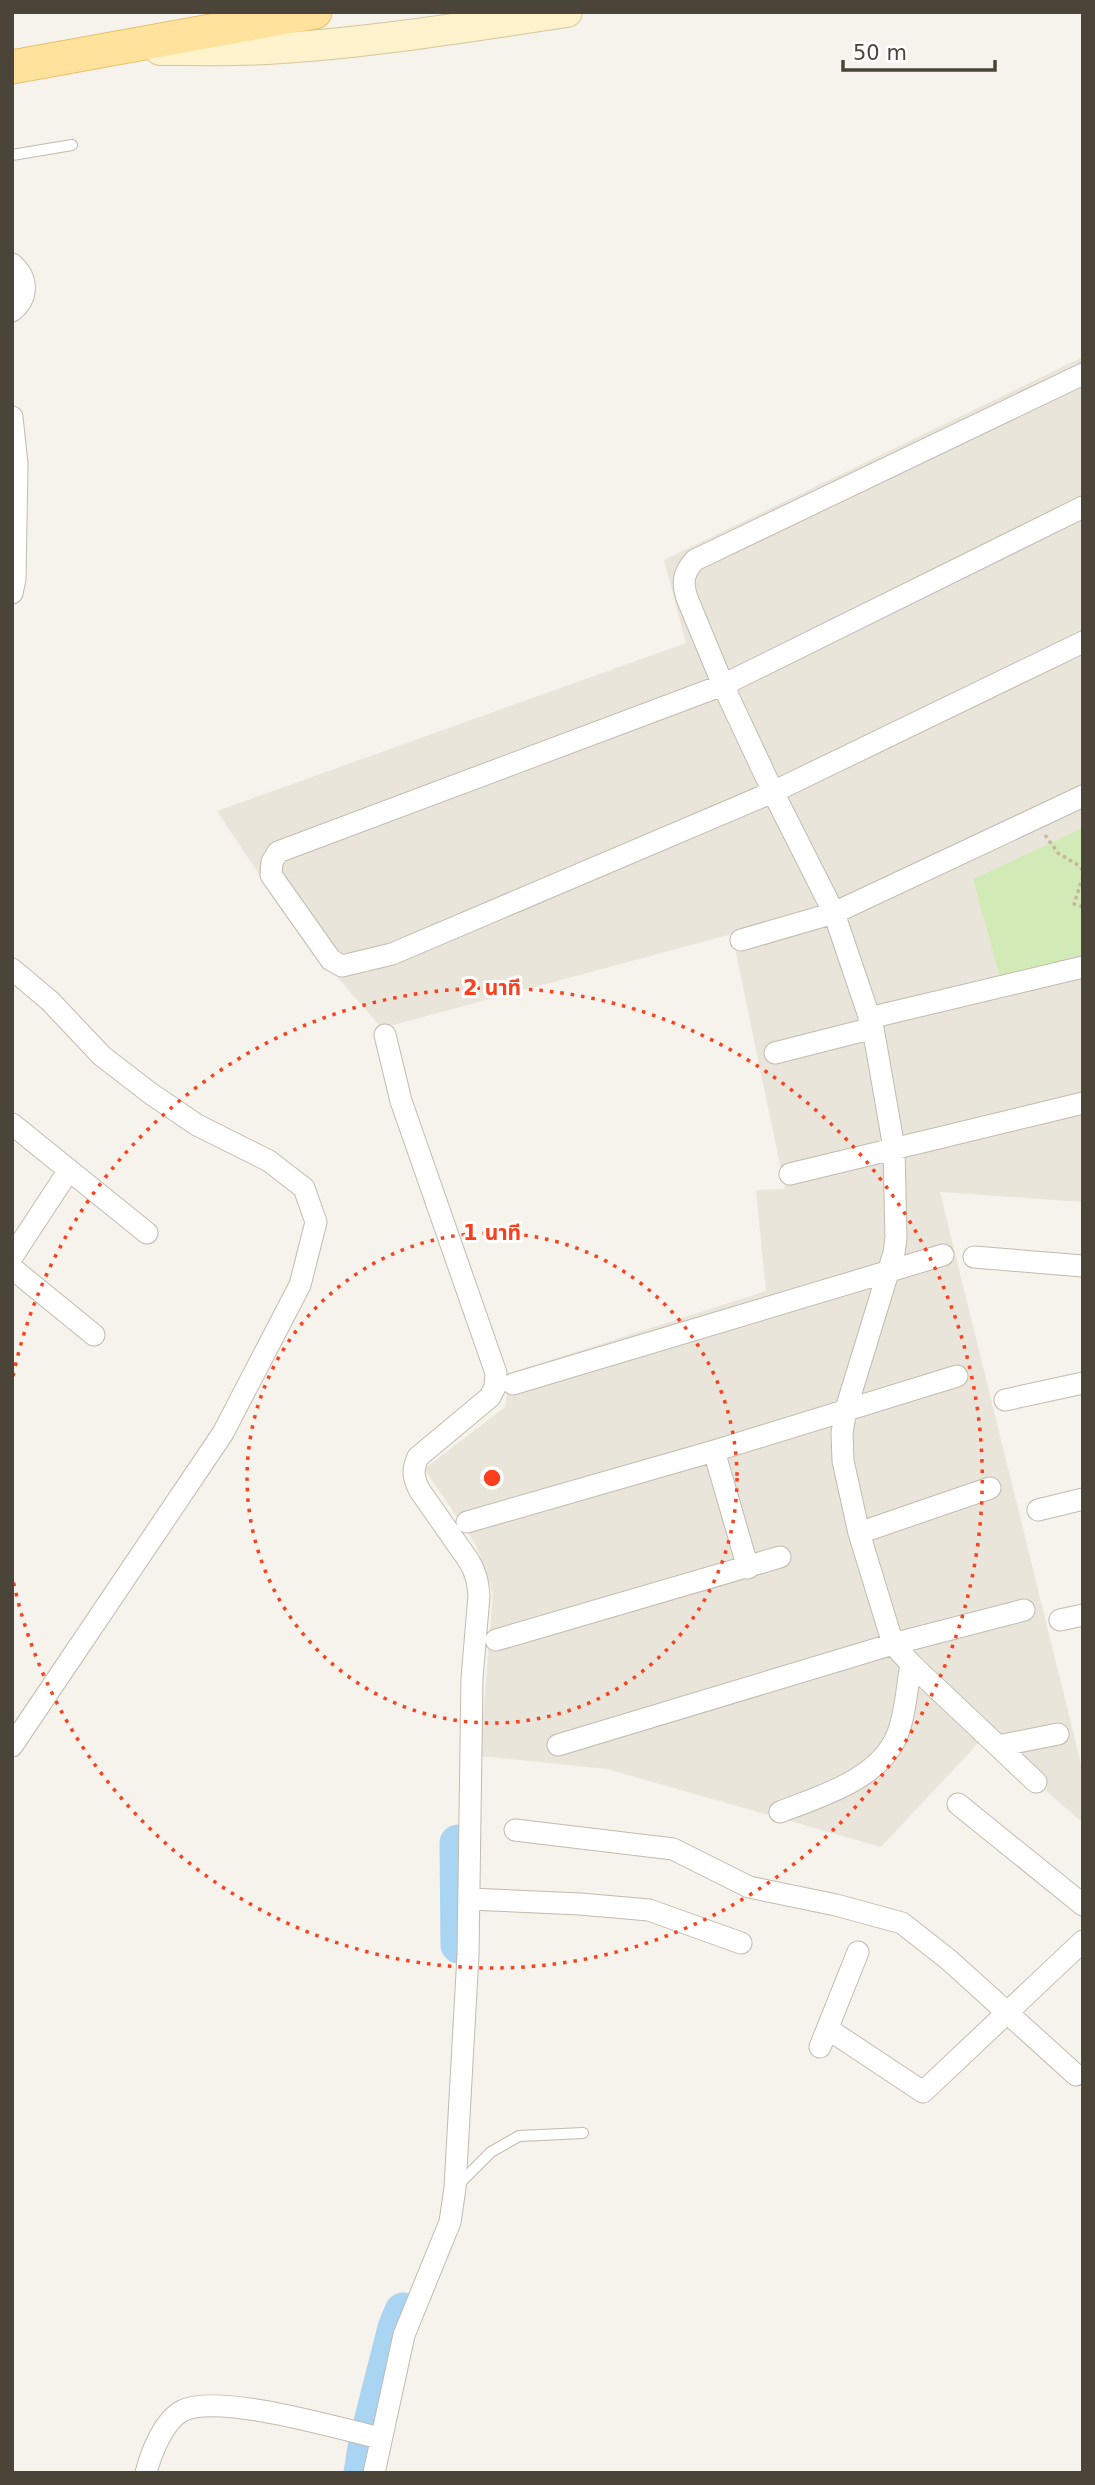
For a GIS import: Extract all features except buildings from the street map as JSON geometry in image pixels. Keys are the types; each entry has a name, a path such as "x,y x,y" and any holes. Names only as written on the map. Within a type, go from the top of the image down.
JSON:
{"main road":[{"path":"12,67 315,12"},
{"path":"109,49 267,49 439,31 567,12"}],"street":[{"path":"12,264 23,277 25,285 21,303 12,311"},
{"path":"1036,1782 893,1644 859,1533 843,1461 842,1433 846,1409 888,1273 896,1238 894,1148 871,1023 834,912 723,685 683,585 685,571 695,560 1083,374"},
{"path":"12,417 17,464 15,579 12,593"},
{"path":"1083,508 723,685 278,852 272,862 271,874 331,960 342,966 393,954 773,792 1083,642"},
{"path":"741,940 834,912 1083,796"},
{"path":"775,1053 871,1023 1083,967"},
{"path":"12,969 50,1001 102,1056 150,1093 197,1125 269,1161 304,1188 316,1222 300,1285 223,1433 12,1746"},
{"path":"374,2473 377,2437 404,2335 450,2222 455,2188 468,1955 472,1678 478,1584 476,1573 469,1561 420,1491 414,1479 414,1466 418,1457 490,1397 495,1387 496,1373 401,1101 385,1035"},
{"path":"790,1174 1083,1103"},
{"path":"12,1124 147,1233"},
{"path":"12,1257 69,1170"},
{"path":"513,1384 943,1255"},
{"path":"974,1257 1083,1266"},
{"path":"12,1268 94,1335"},
{"path":"467,1522 714,1451 957,1376"},
{"path":"1005,1400 1083,1383"},
{"path":"714,1451 748,1568"},
{"path":"859,1533 990,1488"},
{"path":"1038,1510 1083,1499"},
{"path":"496,1640 780,1558"},
{"path":"558,1745 893,1644 1024,1610"},
{"path":"1060,1620 1083,1615"},
{"path":"780,1812 851,1784 886,1754 899,1729 911,1664"},
{"path":"998,1746 1058,1734"},
{"path":"958,1804 1083,1905"},
{"path":"515,1830 673,1849 749,1887 836,1905 902,1923 949,1960 1076,2075"},
{"path":"469,1899 649,1910 741,1943"},
{"path":"858,1952 824,2038 923,2092 1083,1941"},
{"path":"146,2473 152,2450 170,2423 182,2410 207,2405 240,2407 377,2437"}],"lane":[{"path":"12,155 72,145"},
{"path":"455,2188 491,2152 519,2136 583,2133"}],"path":[{"path":"1033,819 1058,853 1081,867 1083,875 1074,904 1083,907"}],"shaded area":[{"path":"1083,357 1083,1202 940,1192 1083,1772 1083,1823 984,1737 881,1847 607,1769 480,1756 493,1593 475,1543 424,1469 505,1407 510,1373 766,1291 756,1190 785,1189 732,934 382,1028 299,934 217,811 686,643 664,560"}],"green space":[{"path":"1083,828 1083,959 1001,981 973,879"}],"waterway":[{"path":"458,1843 459,1945"},
{"path":"362,2473 367,2442 396,2328 403,2311"}]}
